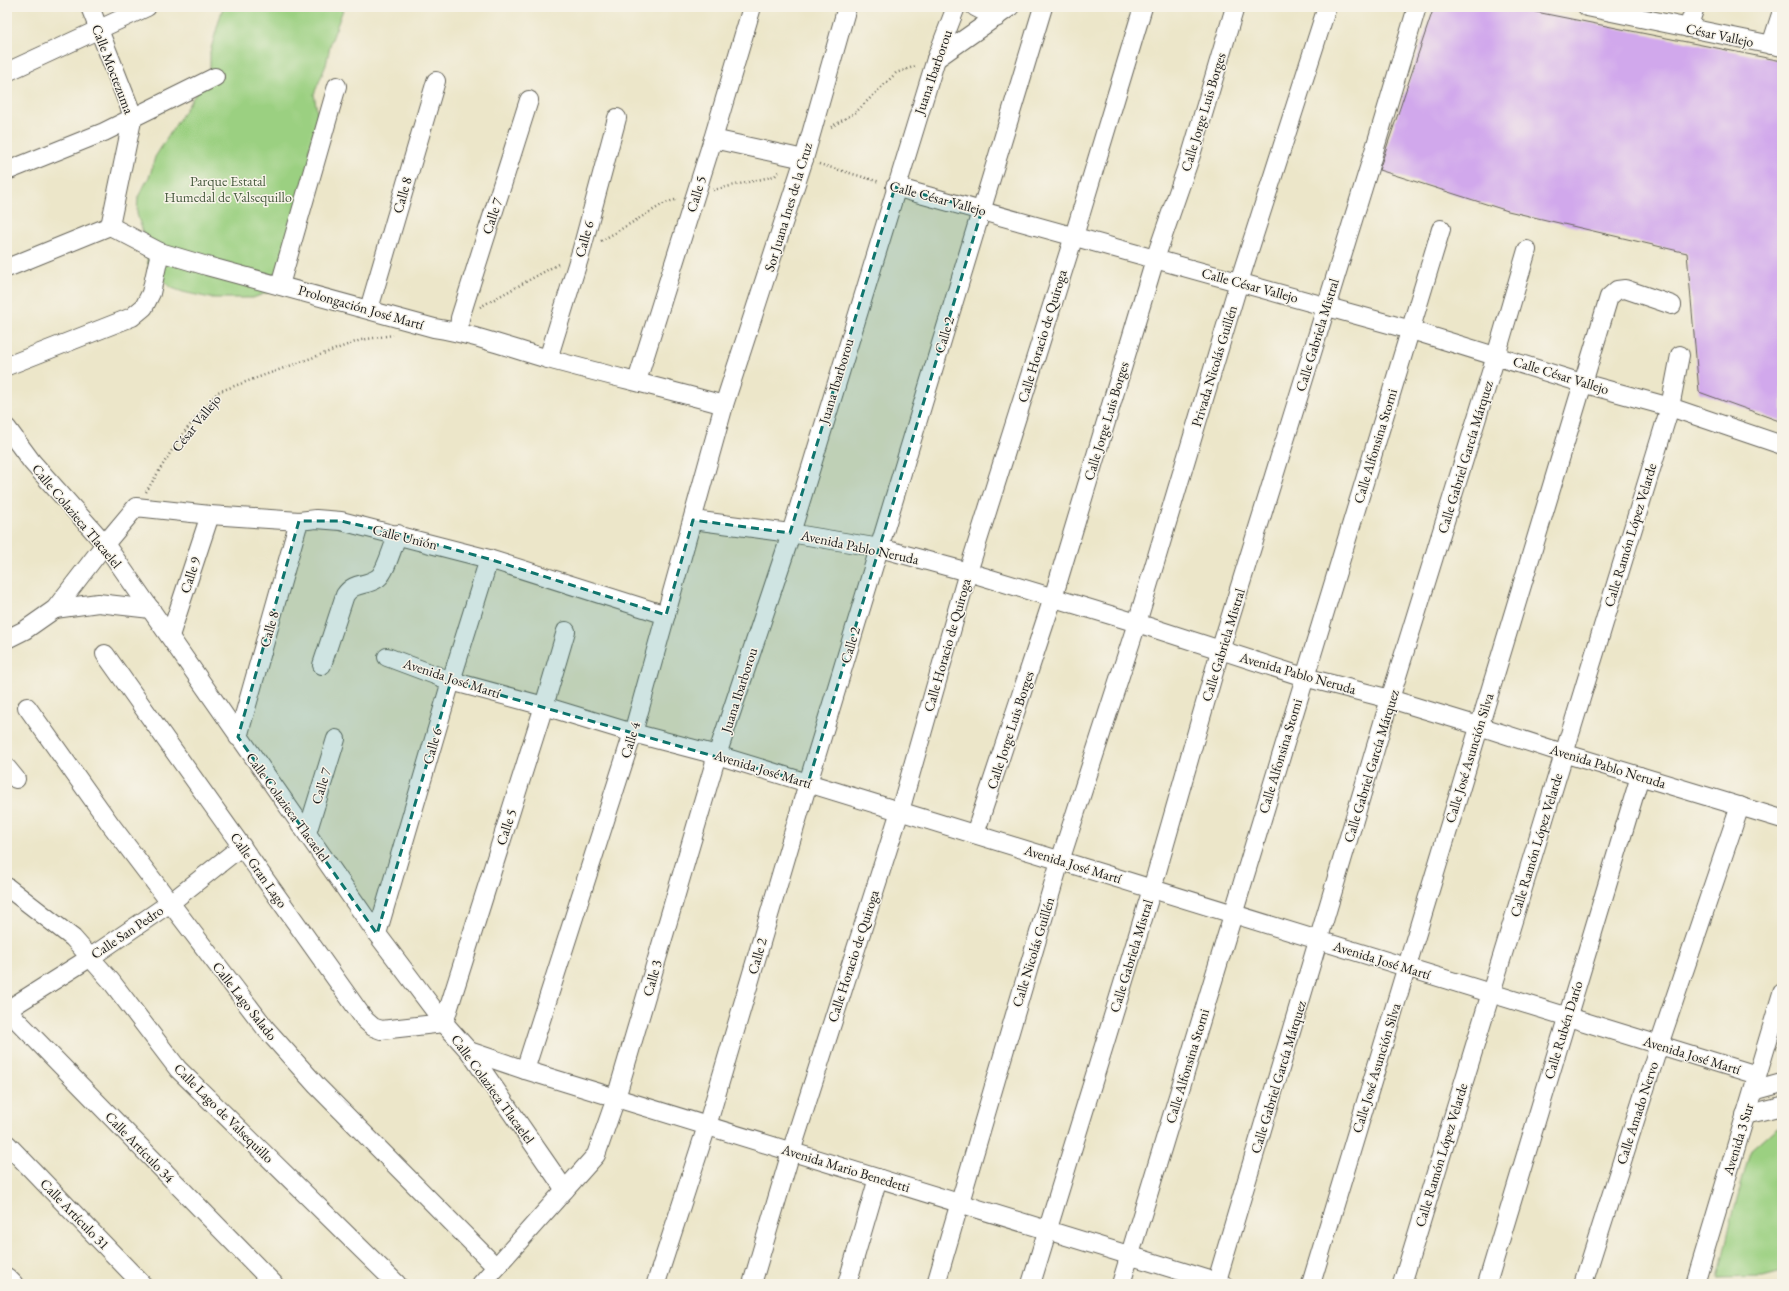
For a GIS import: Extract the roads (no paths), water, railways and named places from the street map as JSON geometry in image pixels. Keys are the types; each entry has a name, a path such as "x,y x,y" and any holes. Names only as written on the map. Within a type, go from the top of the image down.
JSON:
{"street":[{"name":"Calle Moctezuma","path":"90,7 133,116 110,226"},
{"path":"7,72 147,7"},
{"name":"Calle 5","path":"637,381 713,139 752,7"},
{"name":"Sor Juana Ines de la Cruz","path":"724,406 804,160 847,7"},
{"name":"Juana Ibarborou","path":"718,755 790,533 936,60 956,7"},
{"path":"975,7 996,18"},
{"path":"936,60 1010,7"},
{"name":"Calle 2","path":"656,1283 707,1126 808,783 1043,7"},
{"name":"Calle Horacio de Quiroga","path":"752,1284 791,1152 900,811 968,572 1074,236 1143,7"},
{"name":"Calle Jorge Luis Borges","path":"976,834 1053,598 1155,259 1191,155 1235,7"},
{"name":"Privada Nicolás Guillén","path":"1137,623 1239,282 1327,7"},
{"name":"Calle Gabriela Mistral","path":"1031,1284 1152,889 1220,651 1417,7"},
{"name":"César Vallejo","path":"1587,7 1612,9 1688,28 1776,46"},
{"path":"1688,28 1695,7"},
{"path":"1776,46 1782,11"},
{"path":"7,171 104,132 133,116 215,77"},
{"name":"Calle 8","path":"369,309 436,81"},
{"path":"280,284 337,86"},
{"name":"Calle 7","path":"459,332 460,318 529,100"},
{"name":"Calle 6","path":"548,359 581,252 617,118"},
{"path":"713,139 804,160"},
{"name":"Calle César Vallejo","path":"896,187 1411,330 1582,383 1670,407 1782,445"},
{"path":"7,268 110,226"},
{"name":"Prolongación José Martí","path":"110,226 160,252 207,266 280,284 434,328 459,332 548,359 637,381 724,406"},
{"name":"Calle Alfonsina Storni","path":"1121,1284 1441,228"},
{"name":"Calle Gabriel García Márquez","path":"1219,1283 1390,699 1496,356 1526,250"},
{"path":"7,366 132,317 144,307 151,293 160,252"},
{"name":"Calle José Asunción Silva","path":"1311,1284 1609,297 1617,290 1625,289 1672,305"},
{"path":"1670,407 1680,355"},
{"name":"Calle 4","path":"525,1070 633,733 724,406"},
{"name":"Calle Ramón López Velarde","path":"1402,1284 1670,407"},
{"name":"Calle Colazieca Tlacaelel","path":"7,428 32,462 104,544 170,636 238,737 377,934 444,1023 469,1051 565,1190"},
{"name":"Calle Unión","path":"104,544 136,507 210,515 299,521 316,519 341,521 398,534 489,559 666,615"},
{"name":"Calle 9","path":"170,636 210,515"},
{"name":"Avenida Pablo Neruda","path":"693,520 790,533 880,548 968,572 1137,623 1304,677 1390,699 1479,726 1563,754 1782,819"},
{"name":"Calle 8","path":"238,737 299,521"},
{"path":"322,665 346,595 350,588 358,584 367,584 379,577 398,534"},
{"path":"7,639 25,630 55,609 104,544"},
{"name":"Calle 6","path":"377,934 450,681 489,559"},
{"path":"55,609 98,603 151,610"},
{"name":"Calle Nicolás Guillén","path":"936,1284 1060,860 1137,623"},
{"name":"Calle 5","path":"444,1023 544,706 566,631"},
{"name":"Calle Gran Lago","path":"105,654 366,1020 373,1027 382,1030 444,1023"},
{"name":"Avenida José Martí","path":"387,657 450,681 544,706 633,733 718,755 1659,1045 1755,1083"},
{"name":"Calle Lago Salado","path":"27,707 110,825 266,1029 317,1086 496,1267"},
{"name":"Calle 7","path":"307,833 336,738"},
{"name":"Calle 3","path":"481,1284 596,1155 616,1098 718,755"},
{"name":"Calle Rubén Darío","path":"1488,1284 1640,776"},
{"name":"Calle Amado Nervo","path":"1583,1284 1659,1045 1740,806"},
{"name":"Calle San Pedro","path":"7,1010 91,957 170,903 242,846"},
{"name":"Calle Lago de Valsequillo","path":"7,887 56,923 91,957 159,1042 178,1069 397,1284"},
{"name":"Avenida 3 Sur","path":"1695,1284 1782,993"},
{"name":"Calle Artículo 34","path":"7,1010 274,1284"},
{"name":"Avenida Mario Benedetti","path":"469,1051 525,1070 1219,1283"},
{"path":"1755,1083 1782,1083"},
{"path":"1746,1115 1782,1106"},
{"name":"Calle Artículo 31","path":"7,1144 142,1284"},
{"path":"847,1284 878,1178"},
{"path":"7,1277 14,1284"}],"park label":[{"name":"Parque Estatal Humedal de Valsequillo","path":"228,190"}]}
